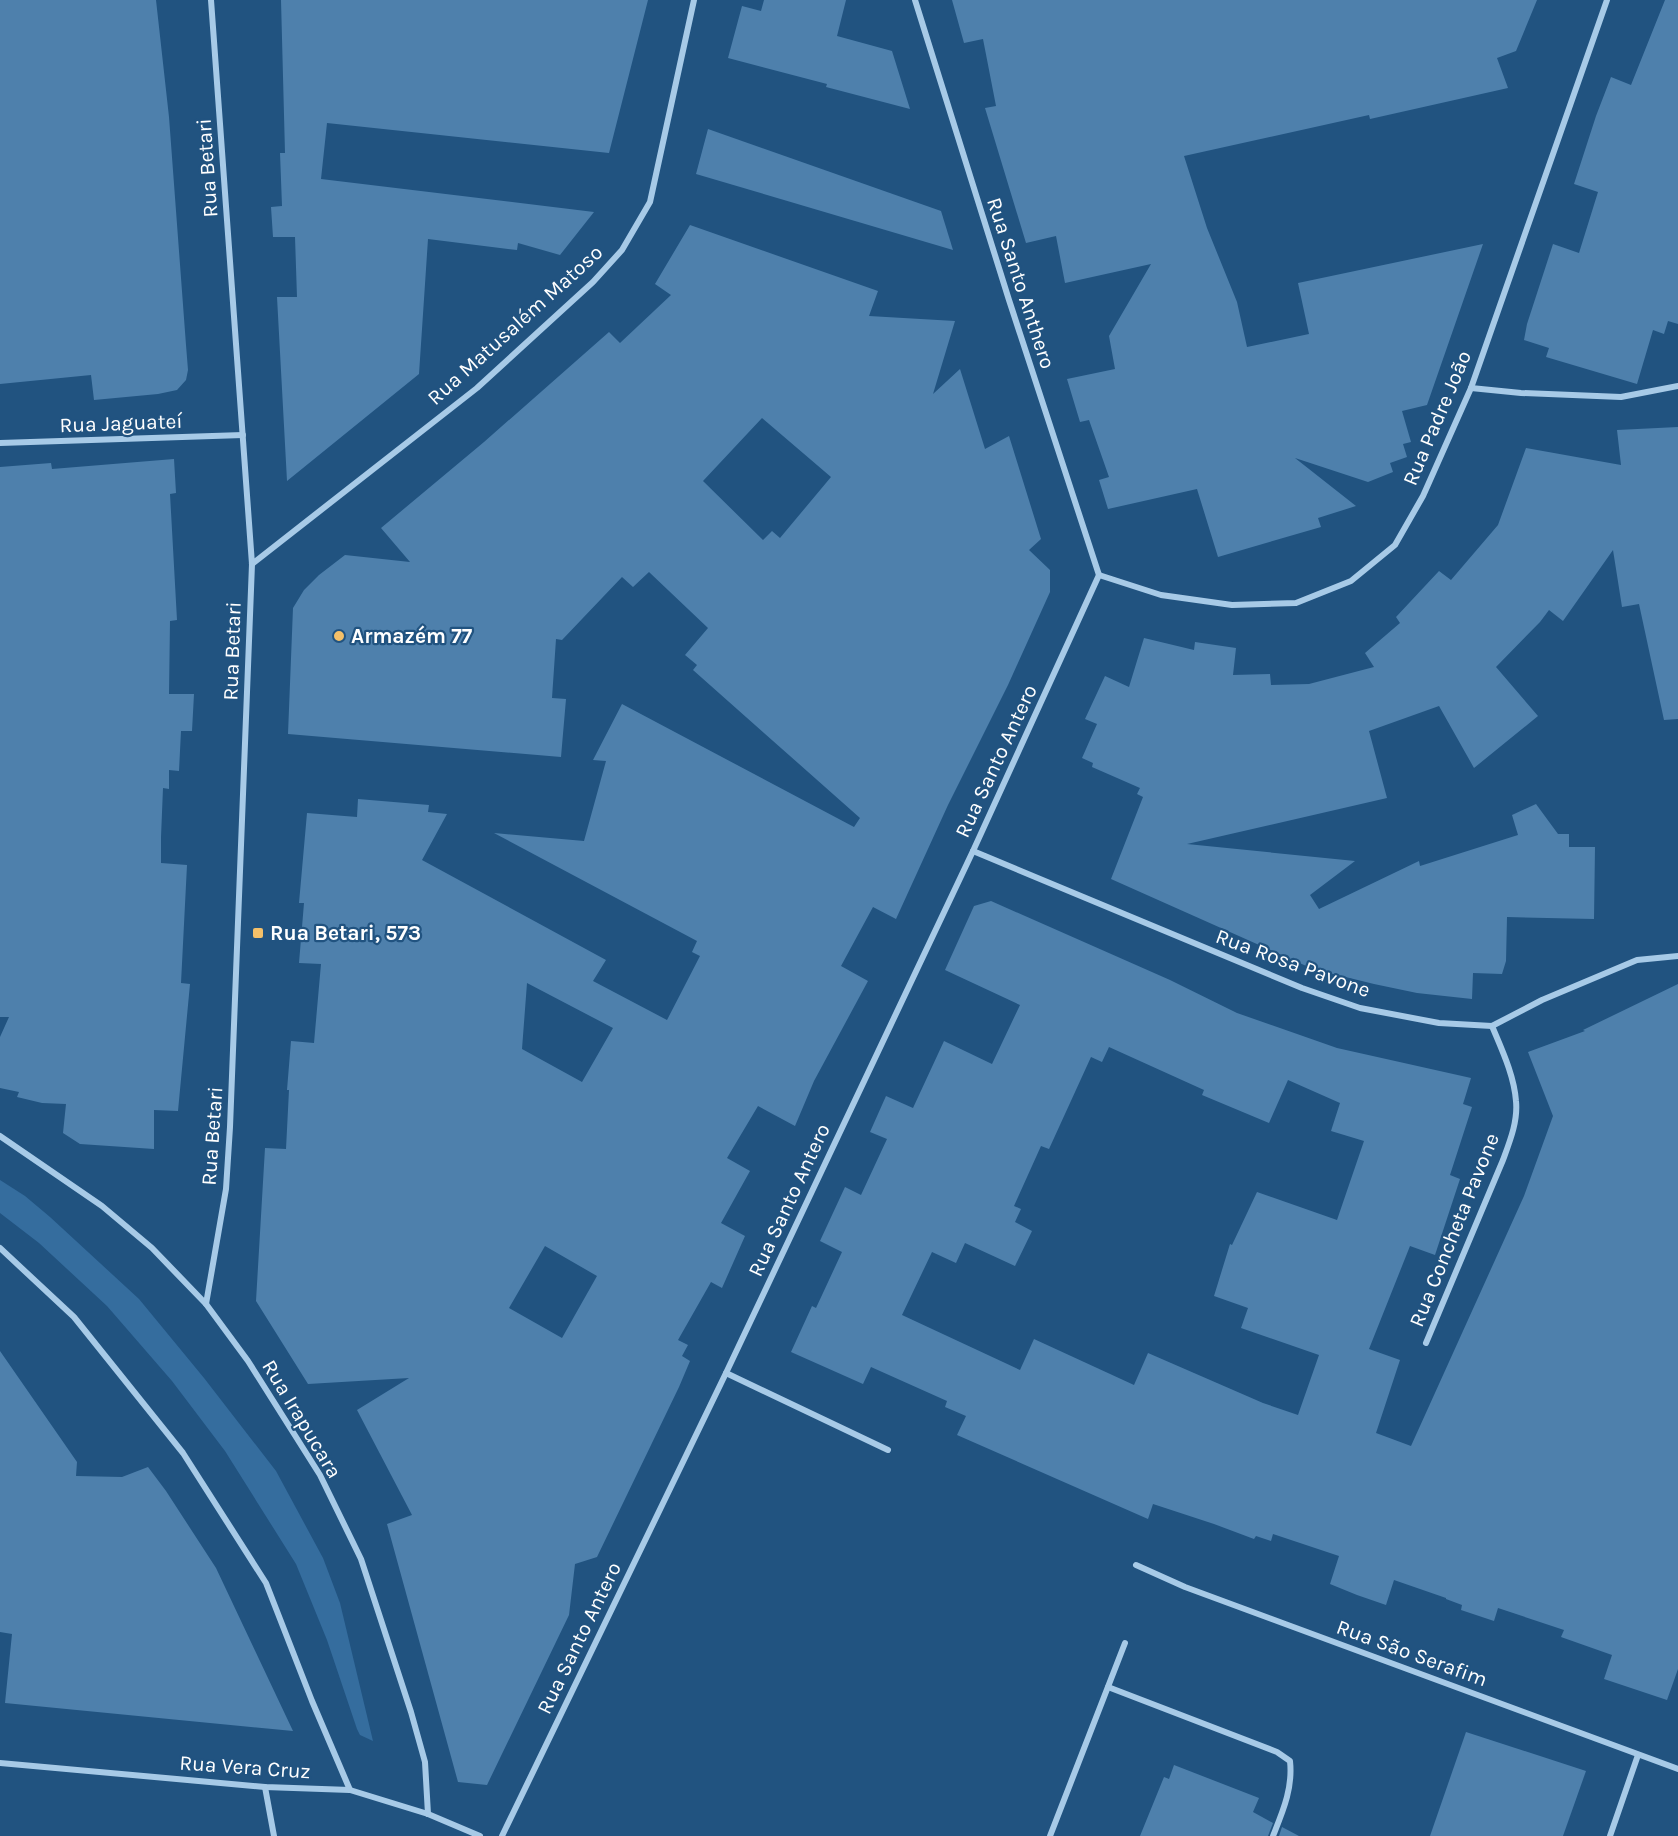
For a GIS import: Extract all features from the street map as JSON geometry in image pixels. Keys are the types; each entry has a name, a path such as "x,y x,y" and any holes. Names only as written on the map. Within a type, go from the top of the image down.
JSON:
{"street":[{"name":"Rua Betari","path":"207,1304 226,1189 230,1127 252,564 211,0"},
{"name":"Rua Matusalém Matoso","path":"252,564 477,388 592,282 622,250 650,202 694,0"},
{"name":"Rua Santo Anthero","path":"915,0 1009,300 1099,575"},
{"name":"Rua Padre João","path":"1099,575 1161,595 1232,605 1296,603 1352,581 1395,545 1423,496 1471,387 1607,0"},
{"path":"1471,387 1521,393 1621,397 1678,386"},
{"name":"Rua Jaguateí","path":"0,443 243,435"},
{"name":"Rua Santo Antero","path":"502,1836 726,1373 973,851 1099,575"},
{"name":"Rua Rosa Pavone","path":"973,851 1302,988 1360,1008 1439,1023 1492,1026"},
{"path":"1492,1026 1542,1000 1637,960 1678,956"},
{"name":"Rua Concheta Pavone","path":"1426,1343 1513,1131 1516,1102 1510,1071 1492,1026"},
{"name":"Rua Irapucara","path":"0,1136 102,1206 152,1248 207,1304 248,1361 320,1475 361,1559 411,1712 425,1762 428,1814"},
{"path":"0,1248 74,1317 183,1453 266,1583 350,1790"},
{"path":"726,1373 888,1450"},
{"name":"Rua São Serafim","path":"1136,1565 1185,1587 1678,1769"},
{"path":"1050,1836 1125,1643"},
{"path":"1108,1687 1277,1752 1290,1761 1292,1777 1273,1836"},
{"path":"1610,1836 1638,1755"},
{"name":"Rua Vera Cruz","path":"0,1763 265,1787 350,1790 428,1814 480,1836"},
{"path":"265,1787 274,1836"}],"shaded area":[{"path":"0,1180 25,1196 50,1217 139,1299 276,1471 323,1558 340,1603 373,1741 360,1735 357,1729 327,1640 296,1564 225,1451 172,1381 107,1306 39,1243 0,1213"}],"building":[{"path":"0,0 156,0 169,117 188,370 186,380 177,390 94,400 91,375 0,384"},
{"path":"281,0 648,0 609,153 327,123 321,179 594,212 560,255 518,243 517,250 428,239 419,374 287,481 277,297 297,297 295,237 273,237 271,207 282,206 280,153 285,153"},
{"path":"764,0 846,0 837,36 892,51 910,109 728,58 742,6 761,11"},
{"path":"952,0 1537,0 1516,51 1497,58 1508,88 1370,119 1369,115 1184,156 1207,228 1237,302 1247,347 1309,334 1298,283 1483,244 1427,405 1402,411 1411,442 1403,444 1407,457 1390,463 1393,472 1368,482 1295,458 1356,506 1318,518 1321,527 1218,557 1197,489 1108,509 1099,480 1109,477 1089,420 1080,422 1067,379 1115,369 1109,336 1151,264 1065,283 1056,236 1026,243 985,108 996,106 983,39 964,43"},
{"path":"1665,0 1678,0 1678,324 1668,321 1664,334 1653,330 1637,384 1546,357 1549,348 1524,340 1553,244 1579,253 1598,192 1574,184 1611,77 1631,85"},
{"path":"708,129 941,211 953,250 696,174"},
{"path":"690,225 878,291 869,316 955,321 933,394 960,369 985,449 1009,436 1041,539 1029,550 1050,570 1050,592 896,919 873,907 841,966 868,981 814,1081 795,1126 758,1106 727,1158 750,1171 721,1223 745,1236 722,1288 711,1282 678,1340 688,1345 682,1356 690,1361 679,1387 597,1557 575,1564 569,1615 487,1785 458,1782 387,1524 412,1515 357,1410 409,1378 308,1384 256,1301 265,1148 286,1149 291,1041 314,1043 321,964 299,963 304,903 299,903 307,813 357,817 358,799 429,805 428,812 447,814 422,860 606,960 593,981 667,1020 700,956 692,952 697,941 494,833 584,841 606,761 593,760 622,704 854,827 860,818 693,670 697,665 685,655 708,628 649,572 633,587 622,577 562,640 556,639 552,698 566,699 561,757 288,734 293,608 304,590 345,555 410,562 381,528 484,442 609,332 620,343 671,295 655,284","holes":["762,418 831,477 780,538 772,531 763,540 703,481","527,983 613,1028 582,1082 522,1049","545,1246 597,1276 562,1338 509,1308"]},
{"path":"1678,427 1678,719 1664,720 1639,604 1622,607 1613,550 1563,621 1549,610 1496,667 1538,716 1474,768 1439,706 1369,731 1387,798 1187,844 1355,861 1310,895 1319,909 1419,861 1420,866 1518,835 1512,815 1536,804 1558,834 1569,834 1569,847 1595,847 1594,919 1507,917 1506,961 1502,974 1473,973 1472,999 1417,993 1313,969 1111,879 1143,797 1137,794 1140,788 1092,767 1093,763 1082,758 1097,724 1085,719 1105,676 1129,687 1144,638 1194,650 1195,642 1236,648 1233,675 1270,674 1271,685 1309,684 1374,667 1365,653 1400,623 1396,617 1439,571 1451,580 1498,525 1526,448 1621,465 1617,430"},
{"path":"174,459 176,493 170,494 177,620 170,621 169,694 194,694 192,731 181,731 179,771 169,770 169,789 163,788 161,837 161,863 187,865 181,983 190,984 178,1111 154,1110 154,1149 80,1144 63,1133 66,1104 42,1103 17,1097 19,1092 0,1088 0,1037 9,1017 0,1017 0,467 51,463 52,469"},
{"path":"991,901 1170,980 1237,1013 1337,1048 1471,1078 1463,1104 1472,1107 1450,1175 1460,1179 1435,1255 1410,1246 1369,1349 1400,1360 1376,1433 1411,1446 1524,1196 1553,1116 1528,1052 1585,1031 1583,1030 1678,984 1678,1669 1667,1700 1604,1679 1612,1655 1561,1637 1564,1630 1498,1608 1494,1621 1461,1610 1462,1605 1446,1598 1394,1580 1386,1605 1357,1595 1330,1584 1339,1556 1273,1534 1271,1541 1256,1536 1254,1539 1153,1504 1148,1519 957,1435 966,1416 945,1407 947,1401 871,1367 863,1384 791,1352 812,1306 816,1308 842,1252 820,1241 845,1187 861,1195 887,1139 870,1132 886,1096 913,1108 944,1041 992,1064 1020,1005 945,970 974,906","holes":["1109,1047 1204,1090 1202,1095 1269,1123 1288,1080 1340,1103 1331,1131 1364,1141 1337,1220 1257,1192 1232,1245 1230,1244 1214,1296 1248,1308 1241,1328 1319,1355 1298,1415 1263,1403 1148,1353 1134,1385 1034,1339 1020,1370 902,1315 932,1252 956,1263 965,1243 1015,1266 1032,1231 1015,1222 1021,1209 1014,1206 1041,1146 1049,1149 1091,1057 1102,1062"]},
{"path":"0,1351 77,1462 76,1476 122,1477 148,1467 216,1568 293,1731 5,1703 12,1634 0,1632"},
{"path":"1466,1732 1586,1771 1563,1836 1430,1836"},
{"path":"1174,1765 1259,1798 1253,1812 1273,1823 1268,1836 1140,1836 1164,1777 1169,1779"},
{"path":"1282,1827 1299,1836 1279,1836"}],"place":[{"name":"Armazém 77","path":"339,636"},
{"name":"Rua Betari, 573","path":"258,933"}]}
